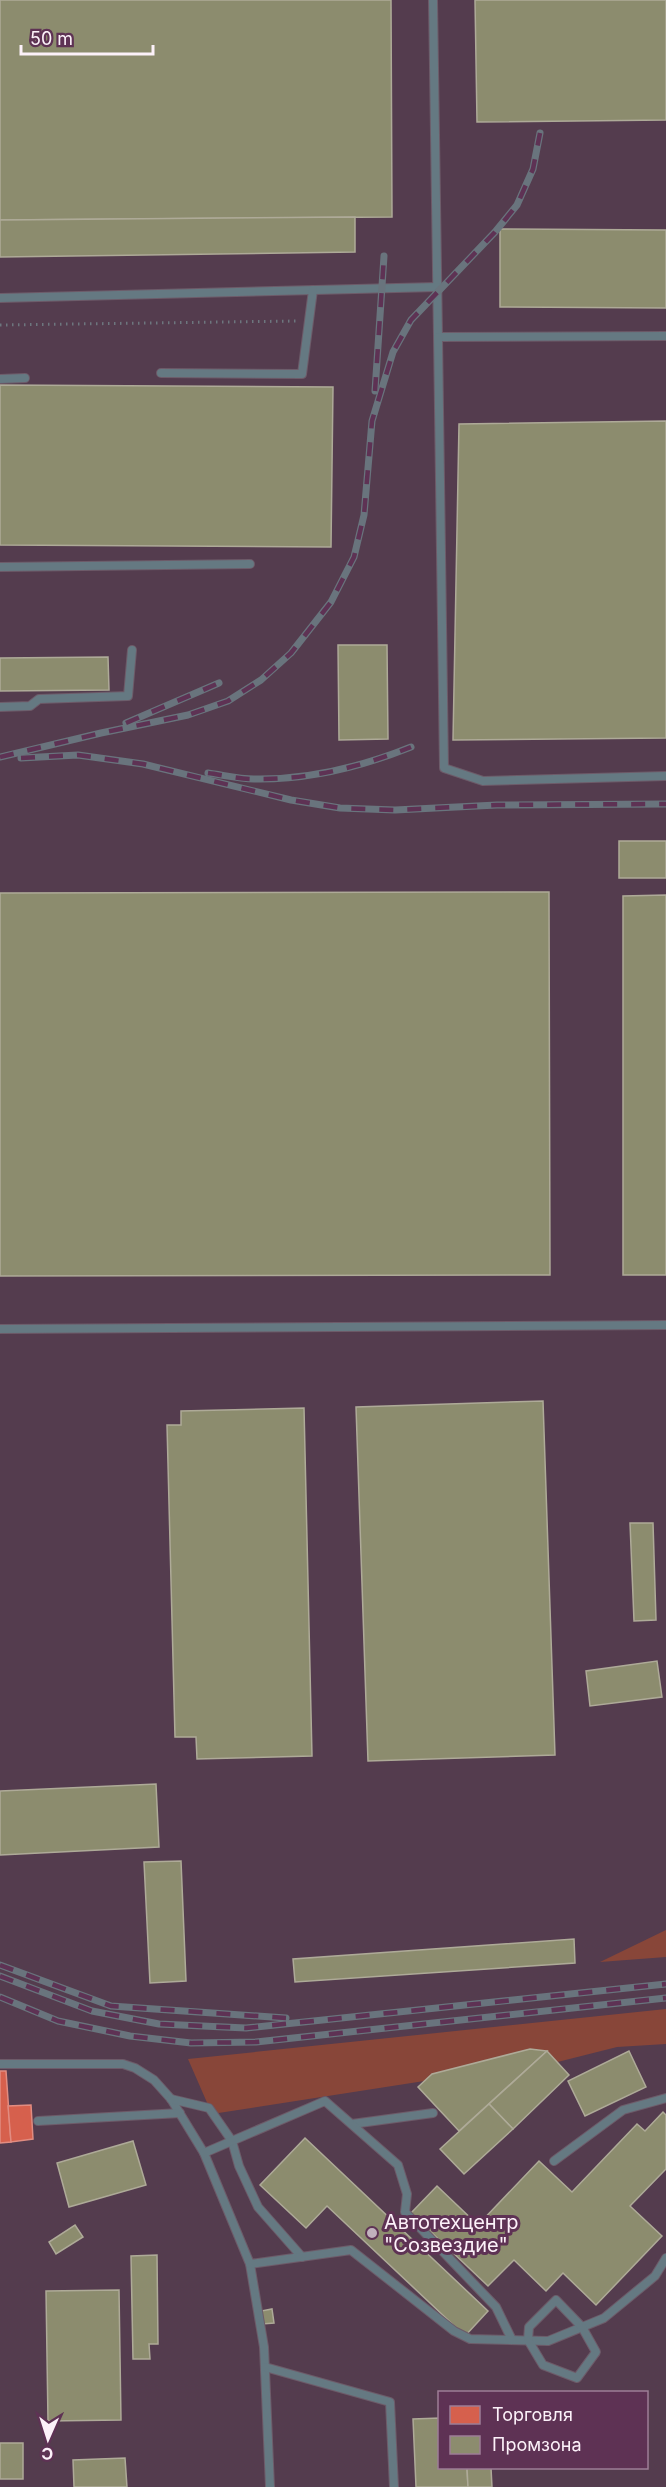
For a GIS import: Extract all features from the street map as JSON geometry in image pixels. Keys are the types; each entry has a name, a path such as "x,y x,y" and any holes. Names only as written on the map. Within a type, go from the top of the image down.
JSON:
{"lane":[{"path":"433,0 444,768 483,781 666,776"},
{"path":"0,298 437,287"},
{"path":"161,373 302,374 313,290"},
{"path":"438,337 666,336"},
{"path":"0,379 25,378"},
{"path":"0,567 250,564"},
{"path":"0,707 30,706 39,699 128,696 132,650"},
{"path":"0,1329 666,1325"},
{"path":"0,2064 123,2064 135,2068 154,2080 180,2113 204,2153 250,2264 264,2347 270,2487"},
{"path":"554,2161 623,2110 666,2098"},
{"path":"171,2099 209,2108 232,2141 239,2166 258,2207 302,2257"},
{"path":"204,2153 325,2101 398,2164 407,2194 405,2212 496,2307 512,2340"},
{"path":"38,2121 180,2113"},
{"path":"352,2124 433,2113"},
{"path":"250,2264 351,2250 454,2331 470,2339 549,2341 604,2318 655,2276 666,2258"},
{"path":"556,2300 582,2327 596,2352 577,2378 543,2365 528,2340 529,2327 556,2300"},
{"path":"265,2367 390,2402 394,2487"}],"path":[{"path":"0,325 310,321"}],"shaded area":[{"path":"666,1930 666,1957 600,1962"},
{"path":"666,2009 666,2044 617,2047 454,2088 450,2077 212,2114 188,2059"}],"building: Торговля":[{"path":"0,2071 6,2071 11,2142 0,2143"},
{"path":"31,2105 33,2139 11,2142 8,2106"}],"building: Промзона":[{"path":"0,0 391,0 392,217 0,220"},
{"path":"475,0 666,0 666,120 477,122"},
{"path":"355,217 355,252 0,257 0,220"},
{"path":"500,229 666,230 666,308 500,307"},
{"path":"0,385 333,387 331,547 0,545"},
{"path":"666,421 666,738 453,740 459,424"},
{"path":"338,645 387,645 388,739 339,740"},
{"path":"108,657 109,690 0,691 0,658"},
{"path":"619,841 666,841 666,878 619,878"},
{"path":"549,892 550,1275 0,1276 0,893"},
{"path":"666,895 666,1275 623,1275 623,896"},
{"path":"543,1401 555,1755 368,1761 356,1407"},
{"path":"304,1408 312,1756 197,1759 196,1737 175,1737 167,1425 181,1425 181,1411"},
{"path":"630,1523 653,1523 656,1620 634,1621"},
{"path":"657,1661 662,1697 590,1706 586,1671"},
{"path":"156,1784 159,1847 0,1855 0,1791"},
{"path":"181,1861 186,1981 150,1983 144,1862"},
{"path":"574,1939 575,1963 295,1982 293,1959"},
{"path":"530,2049 547,2051 459,2131 418,2087 432,2074"},
{"path":"547,2051 569,2075 513,2129 489,2104"},
{"path":"629,2051 646,2087 585,2116 568,2081"},
{"path":"489,2104 513,2129 464,2174 440,2149"},
{"path":"663,2112 666,2115 666,2169 630,2206 662,2236 596,2305 563,2273 546,2291 514,2260 488,2286 411,2213 437,2186 478,2225 539,2161 572,2192 637,2124 645,2131"},
{"path":"305,2138 488,2311 465,2336 327,2206 306,2228 260,2185"},
{"path":"133,2141 146,2185 69,2207 57,2163"},
{"path":"75,2225 83,2237 56,2254 49,2242"},
{"path":"157,2255 158,2344 149,2344 150,2359 133,2359 131,2256"},
{"path":"119,2290 121,2420 48,2421 46,2291"},
{"path":"272,2309 274,2323 262,2324 261,2311"},
{"path":"438,2418 438,2469 467,2469 468,2487 416,2487 413,2419"},
{"path":"0,2443 23,2443 23,2479 0,2479"},
{"path":"125,2458 127,2487 74,2487 73,2460"},
{"path":"467,2469 491,2469 492,2487 468,2487"}],"railway":[{"path":"0,757 188,715 228,701 261,680 291,653 331,602 354,557 364,515 372,421 393,352 411,320 495,232 517,205 533,169 540,133"},
{"path":"375,391 384,256"},
{"path":"126,723 219,683"},
{"path":"208,773 248,779 314,775 373,761 411,747"},
{"path":"21,758 78,755 143,764 291,800 340,808 395,810 497,805 666,804"},
{"path":"0,1965 111,2006 286,2018"},
{"path":"0,1976 92,2011 159,2024 246,2028 666,1984"},
{"path":"0,1997 58,2021 130,2036 191,2043 256,2042 666,1998"}],"place":[{"name":"Автотехцентр \"Созвездие\"","path":"372,2233"}]}
